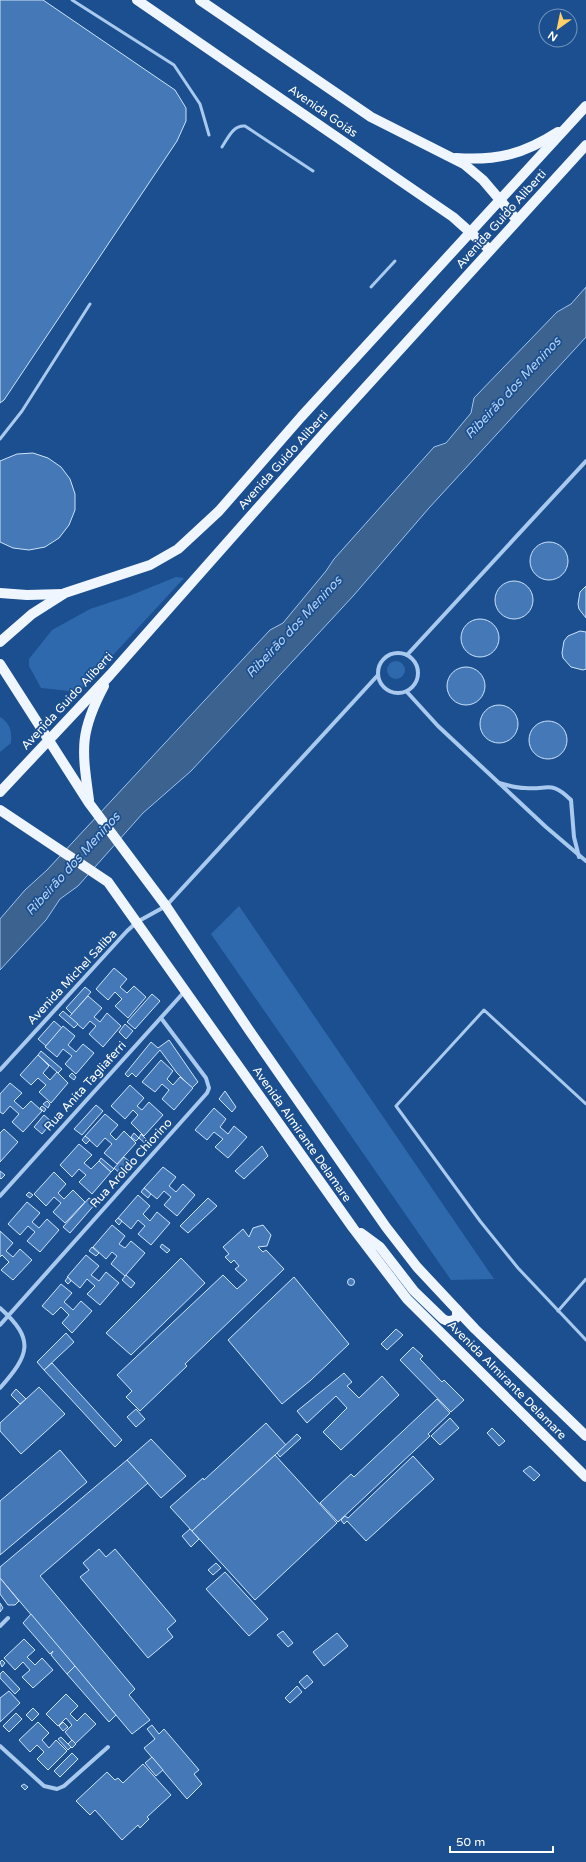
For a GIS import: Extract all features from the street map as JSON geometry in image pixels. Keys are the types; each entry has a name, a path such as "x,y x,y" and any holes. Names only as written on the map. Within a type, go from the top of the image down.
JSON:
{"main road":[{"name":"Avenida Goiás","path":"137,0 453,217 490,250"},
{"name":"Avenida Goiás","path":"200,0 371,118 455,158 478,175 517,220"},
{"name":"Avenida Guido Aliberti","path":"0,642 32,614 65,593 150,565 178,549 219,510 586,106"},
{"path":"455,158 482,159 518,153 538,145 570,124"},
{"name":"Avenida Guido Aliberti","path":"0,792 110,675 320,438 586,145"},
{"path":"0,593 27,595 65,593"},
{"name":"Avenida Almirante Delamare","path":"0,664 90,805 166,906 249,1030 386,1227 417,1267 457,1310 586,1436"},
{"path":"90,805 83,764 84,739 93,708 110,675"},
{"name":"Avenida Almirante Delamare","path":"0,810 94,871 108,882 186,990 353,1228 407,1299 586,1477"},
{"path":"353,1228 380,1247 414,1291 443,1319 449,1321 454,1320 457,1317 457,1310"}],"street":[{"path":"407,655 586,461"},
{"path":"393,653 407,655 412,658 419,670 416,683 407,692 394,693 388,691 383,687 378,675 378,668 386,656 393,653"},
{"name":"Avenida Michel Saliba","path":"0,1070 137,922 166,906 378,675"},
{"path":"407,692 438,726 586,861"},
{"path":"499,783 523,788 551,786 562,790 571,800 574,837 580,857"},
{"name":"Rua Anita Tagliaferri","path":"0,1196 186,990"},
{"name":"Rua Aroldo Chiorino","path":"0,1325 207,1092 209,1088 206,1078 161,1018"},
{"path":"0,1308 19,1327 24,1336 25,1348 23,1358 14,1373 0,1388"},
{"path":"0,1626 8,1618"},
{"path":"0,1746 44,1786 57,1789 64,1786 108,1747"}],"lane":[{"path":"72,0 174,65 200,104 208,135"},
{"path":"222,147 235,128 245,126 313,171"},
{"path":"372,287 394,261"},
{"path":"0,439 22,411 90,304"},
{"path":"586,1104 484,1010 396,1106 480,1221 518,1268 586,1340"},
{"path":"558,1311 586,1279"}],"shaded area":[{"path":"176,577 184,578 79,692 41,688 29,666 29,659 52,630 90,609 129,596"},
{"path":"396,661 402,664 405,670 402,676 396,679 390,676 387,670 390,664"},
{"path":"0,717 6,722 11,731 11,743 0,752"},
{"path":"239,906 494,1279 451,1280 211,934"}],"water":[{"name":"Ribeirão dos Meninos","path":"586,287 586,337 429,508 354,595 230,729 191,771 143,813 78,886 60,899 46,920 0,970 0,919 25,890 47,870 270,630 283,623 326,571 334,559 434,447 446,443 471,413 474,398 557,312 571,304"}],"building":[{"path":"0,0 43,0 175,90 186,108 186,121 177,141 4,400 0,403"},
{"path":"33,453 48,458 61,467 70,479 75,494 75,510 69,525 59,538 45,547 29,550 13,548 0,542 0,461 17,454"},
{"path":"545,542 553,542 563,547 567,554 567,568 563,575 553,580 545,580 535,575 533,572 530,565 530,557 535,547 538,545"},
{"path":"510,581 518,581 528,586 532,593 532,607 528,614 518,619 510,619 500,614 498,611 495,604 495,596 500,586 503,584"},
{"path":"586,586 586,618 579,609 578,604 580,592"},
{"path":"476,619 484,619 494,624 498,631 498,645 494,652 484,657 476,657 466,652 464,649 461,642 461,634 466,624 469,622"},
{"path":"580,631 586,632 586,669 583,670 571,667 563,658 562,653 564,641 568,636"},
{"path":"462,667 470,667 480,672 484,679 484,693 480,700 470,705 462,705 452,700 450,697 447,690 447,682 452,672 455,670"},
{"path":"495,705 503,705 513,710 517,717 517,731 513,738 503,743 495,743 485,738 483,735 480,728 480,720 485,710 488,708"},
{"path":"544,721 552,721 562,726 566,733 566,747 562,754 552,759 544,759 534,754 532,751 529,744 529,736 534,726 537,724"},
{"path":"114,968 127,979 120,987 127,993 134,986 146,997 128,1018 115,1006 122,999 115,992 108,1000 96,989"},
{"path":"85,987 91,992 72,1014 66,1008"},
{"path":"152,994 160,1001 135,1029 127,1022"},
{"path":"88,996 102,1008 94,1017 100,1022 107,1013 121,1026 103,1047 89,1034 96,1026 90,1021 83,1029 69,1017"},
{"path":"63,1011 78,1024 74,1028 59,1015"},
{"path":"54,1021 62,1028 46,1046 38,1039"},
{"path":"125,1024 133,1031 126,1039 119,1032"},
{"path":"63,1026 75,1036 68,1045 76,1052 83,1044 94,1053 76,1074 65,1064 72,1056 63,1049 57,1057 45,1047"},
{"path":"169,1040 198,1082 192,1088 177,1073 160,1050 136,1077 132,1073 128,1077 125,1074 151,1042 158,1048"},
{"path":"41,1051 62,1069 58,1073 38,1055"},
{"path":"38,1055 49,1066 43,1073 50,1080 57,1072 68,1083 51,1103 39,1092 46,1085 38,1078 31,1085 20,1075"},
{"path":"161,1060 173,1071 167,1079 173,1085 180,1077 193,1088 174,1110 162,1099 169,1090 162,1084 155,1092 142,1082"},
{"path":"72,1073 76,1077 74,1080 69,1076"},
{"path":"10,1083 22,1093 14,1101 23,1109 31,1101 42,1111 23,1132 12,1122 19,1114 10,1106 3,1114 0,1112 0,1094"},
{"path":"130,1085 144,1098 137,1106 142,1110 149,1102 163,1115 144,1136 131,1123 138,1115 133,1110 125,1119 111,1106"},
{"path":"225,1091 236,1107 232,1112 219,1099"},
{"path":"47,1101 50,1104 48,1108 43,1104"},
{"path":"96,1105 103,1111 82,1135 74,1129"},
{"path":"42,1106 46,1109 44,1112 40,1108"},
{"path":"214,1108 226,1119 220,1127 228,1134 234,1126 247,1137 228,1158 215,1147 223,1139 214,1132 207,1140 195,1130"},
{"path":"105,1114 118,1125 110,1134 116,1140 124,1131 136,1143 117,1164 104,1153 112,1144 105,1138 97,1147 85,1136"},
{"path":"44,1115 52,1122 42,1134 34,1127"},
{"path":"4,1129 18,1142 0,1162 0,1133"},
{"path":"134,1133 139,1138 136,1141 131,1137"},
{"path":"141,1134 149,1142 147,1145 139,1138"},
{"path":"85,1136 90,1140 86,1144 82,1140"},
{"path":"79,1144 92,1155 84,1163 91,1169 99,1161 111,1172 92,1194 79,1182 86,1175 79,1169 72,1177 60,1165"},
{"path":"262,1146 268,1156 244,1179 235,1171"},
{"path":"124,1157 131,1163 121,1174 114,1168"},
{"path":"101,1158 114,1169 111,1172 99,1161"},
{"path":"163,1167 176,1177 169,1186 176,1192 183,1184 195,1195 177,1216 164,1205 171,1197 164,1191 157,1199 144,1188"},
{"path":"0,1171 5,1175 1,1179 0,1178"},
{"path":"54,1172 66,1184 58,1193 64,1199 73,1190 85,1202 65,1223 53,1212 61,1203 54,1197 46,1206 34,1194"},
{"path":"144,1188 151,1194 148,1198 141,1192"},
{"path":"29,1192 33,1195 30,1198 26,1195"},
{"path":"138,1195 150,1206 143,1214 150,1221 157,1212 170,1223 151,1245 138,1234 145,1226 138,1220 131,1229 118,1218"},
{"path":"89,1198 96,1203 70,1233 63,1227"},
{"path":"208,1198 217,1206 188,1233 180,1226"},
{"path":"27,1202 40,1213 32,1222 39,1228 47,1219 59,1230 40,1252 27,1241 35,1232 28,1226 20,1235 8,1224"},
{"path":"118,1218 122,1221 119,1225 115,1221"},
{"path":"112,1225 125,1236 119,1244 125,1248 131,1241 145,1253 125,1276 111,1264 117,1256 112,1252 106,1259 93,1247"},
{"path":"263,1225 271,1235 267,1246 258,1247 263,1252 266,1250 284,1269 185,1364 187,1366 140,1411 126,1397 132,1391 117,1375 223,1275 237,1289 247,1280 235,1269 239,1266 234,1260 231,1263 225,1257 229,1254 223,1247 243,1229 249,1237 253,1228"},
{"path":"0,1231 13,1243 6,1251 13,1257 20,1249 32,1260 13,1280 1,1270 9,1262 2,1255 0,1257"},
{"path":"162,1244 170,1250 167,1253 160,1247"},
{"path":"92,1247 99,1253 96,1256 89,1251"},
{"path":"86,1255 99,1266 91,1275 99,1281 106,1272 119,1283 100,1305 87,1294 95,1286 87,1279 80,1288 67,1277"},
{"path":"181,1258 205,1283 131,1355 106,1333"},
{"path":"126,1275 135,1283 131,1288 122,1280"},
{"path":"68,1277 71,1281 68,1284 65,1281"},
{"path":"294,1277 349,1344 311,1380 282,1404 228,1340"},
{"path":"351,1278 354,1279 354,1285 351,1286 348,1285 347,1282 348,1279"},
{"path":"61,1284 72,1293 64,1302 73,1310 81,1301 92,1311 72,1333 62,1323 69,1315 61,1307 53,1315 42,1306"},
{"path":"396,1329 403,1335 387,1350 381,1344"},
{"path":"66,1333 74,1342 44,1370 37,1362"},
{"path":"413,1347 423,1356 420,1359 442,1382 444,1380 464,1400 451,1412 400,1360"},
{"path":"52,1363 122,1440 115,1447 44,1370"},
{"path":"344,1373 352,1382 347,1386 359,1398 382,1376 399,1395 341,1450 323,1432 347,1408 336,1396 307,1423 297,1411"},
{"path":"39,1387 65,1414 21,1454 0,1431 0,1423"},
{"path":"16,1389 26,1399 20,1404 11,1395"},
{"path":"437,1399 450,1413 428,1434 430,1436 338,1522 320,1503 351,1474 354,1477"},
{"path":"136,1409 145,1419 136,1427 127,1417"},
{"path":"450,1418 459,1428 440,1445 431,1436"},
{"path":"266,1423 286,1445 192,1531 170,1507 203,1478 204,1480"},
{"path":"492,1428 505,1441 499,1446 487,1433"},
{"path":"297,1434 301,1438 280,1457 277,1453"},
{"path":"151,1439 186,1476 161,1498 127,1460"},
{"path":"60,1450 87,1482 0,1555 0,1501"},
{"path":"275,1455 337,1523 255,1600 192,1531"},
{"path":"413,1456 434,1479 366,1541 347,1521 344,1524 341,1520 345,1516 348,1518"},
{"path":"127,1460 148,1483 40,1576 135,1689 129,1695 150,1720 132,1734 0,1578 0,1567"},
{"path":"530,1466 540,1475 534,1481 523,1471"},
{"path":"190,1529 199,1539 191,1547 182,1536"},
{"path":"99,1549 106,1557 115,1549 176,1621 167,1629 173,1637 148,1658 80,1577 89,1570 83,1563"},
{"path":"216,1563 221,1568 213,1575 208,1570"},
{"path":"225,1572 268,1619 249,1636 206,1589"},
{"path":"0,1578 19,1601 15,1605 8,1605 0,1594"},
{"path":"0,1603 3,1608 0,1612"},
{"path":"31,1614 75,1666 67,1674 51,1655 53,1651 50,1654 23,1623"},
{"path":"283,1631 293,1643 288,1647 277,1635"},
{"path":"337,1633 348,1646 324,1666 313,1652"},
{"path":"24,1639 35,1650 27,1657 35,1665 42,1658 53,1670 33,1688 22,1677 30,1670 23,1662 15,1670 4,1658"},
{"path":"2,1660 5,1663 2,1667 0,1662"},
{"path":"75,1666 116,1715 109,1722 67,1674"},
{"path":"3,1671 20,1689 15,1694 0,1678 0,1674"},
{"path":"307,1675 313,1682 305,1689 299,1682"},
{"path":"297,1686 302,1692 290,1703 285,1698"},
{"path":"9,1691 20,1703 0,1722 0,1698"},
{"path":"66,1694 78,1706 70,1714 77,1721 85,1713 96,1724 75,1744 65,1732 72,1725 66,1718 58,1726 46,1714"},
{"path":"33,1708 39,1714 32,1721 26,1715"},
{"path":"16,1713 22,1719 9,1732 3,1726"},
{"path":"38,1722 49,1733 42,1740 49,1748 56,1740 67,1751 48,1770 37,1759 44,1752 37,1745 30,1752 19,1740"},
{"path":"63,1722 68,1727 63,1731 59,1726"},
{"path":"152,1725 159,1734 164,1729 199,1770 194,1774 202,1784 187,1799 144,1748 155,1739 147,1729"},
{"path":"61,1737 71,1747 68,1750 58,1739"},
{"path":"72,1740 76,1744 72,1748 68,1744"},
{"path":"72,1753 78,1759 60,1777 54,1771"},
{"path":"152,1757 163,1770 156,1776 145,1763"},
{"path":"143,1764 171,1795 147,1817 149,1819 140,1828 138,1825 122,1840 95,1810 90,1815 76,1801 107,1772 115,1780 118,1778 123,1783"},
{"path":"24,1784 28,1787 25,1790 21,1786"}]}
